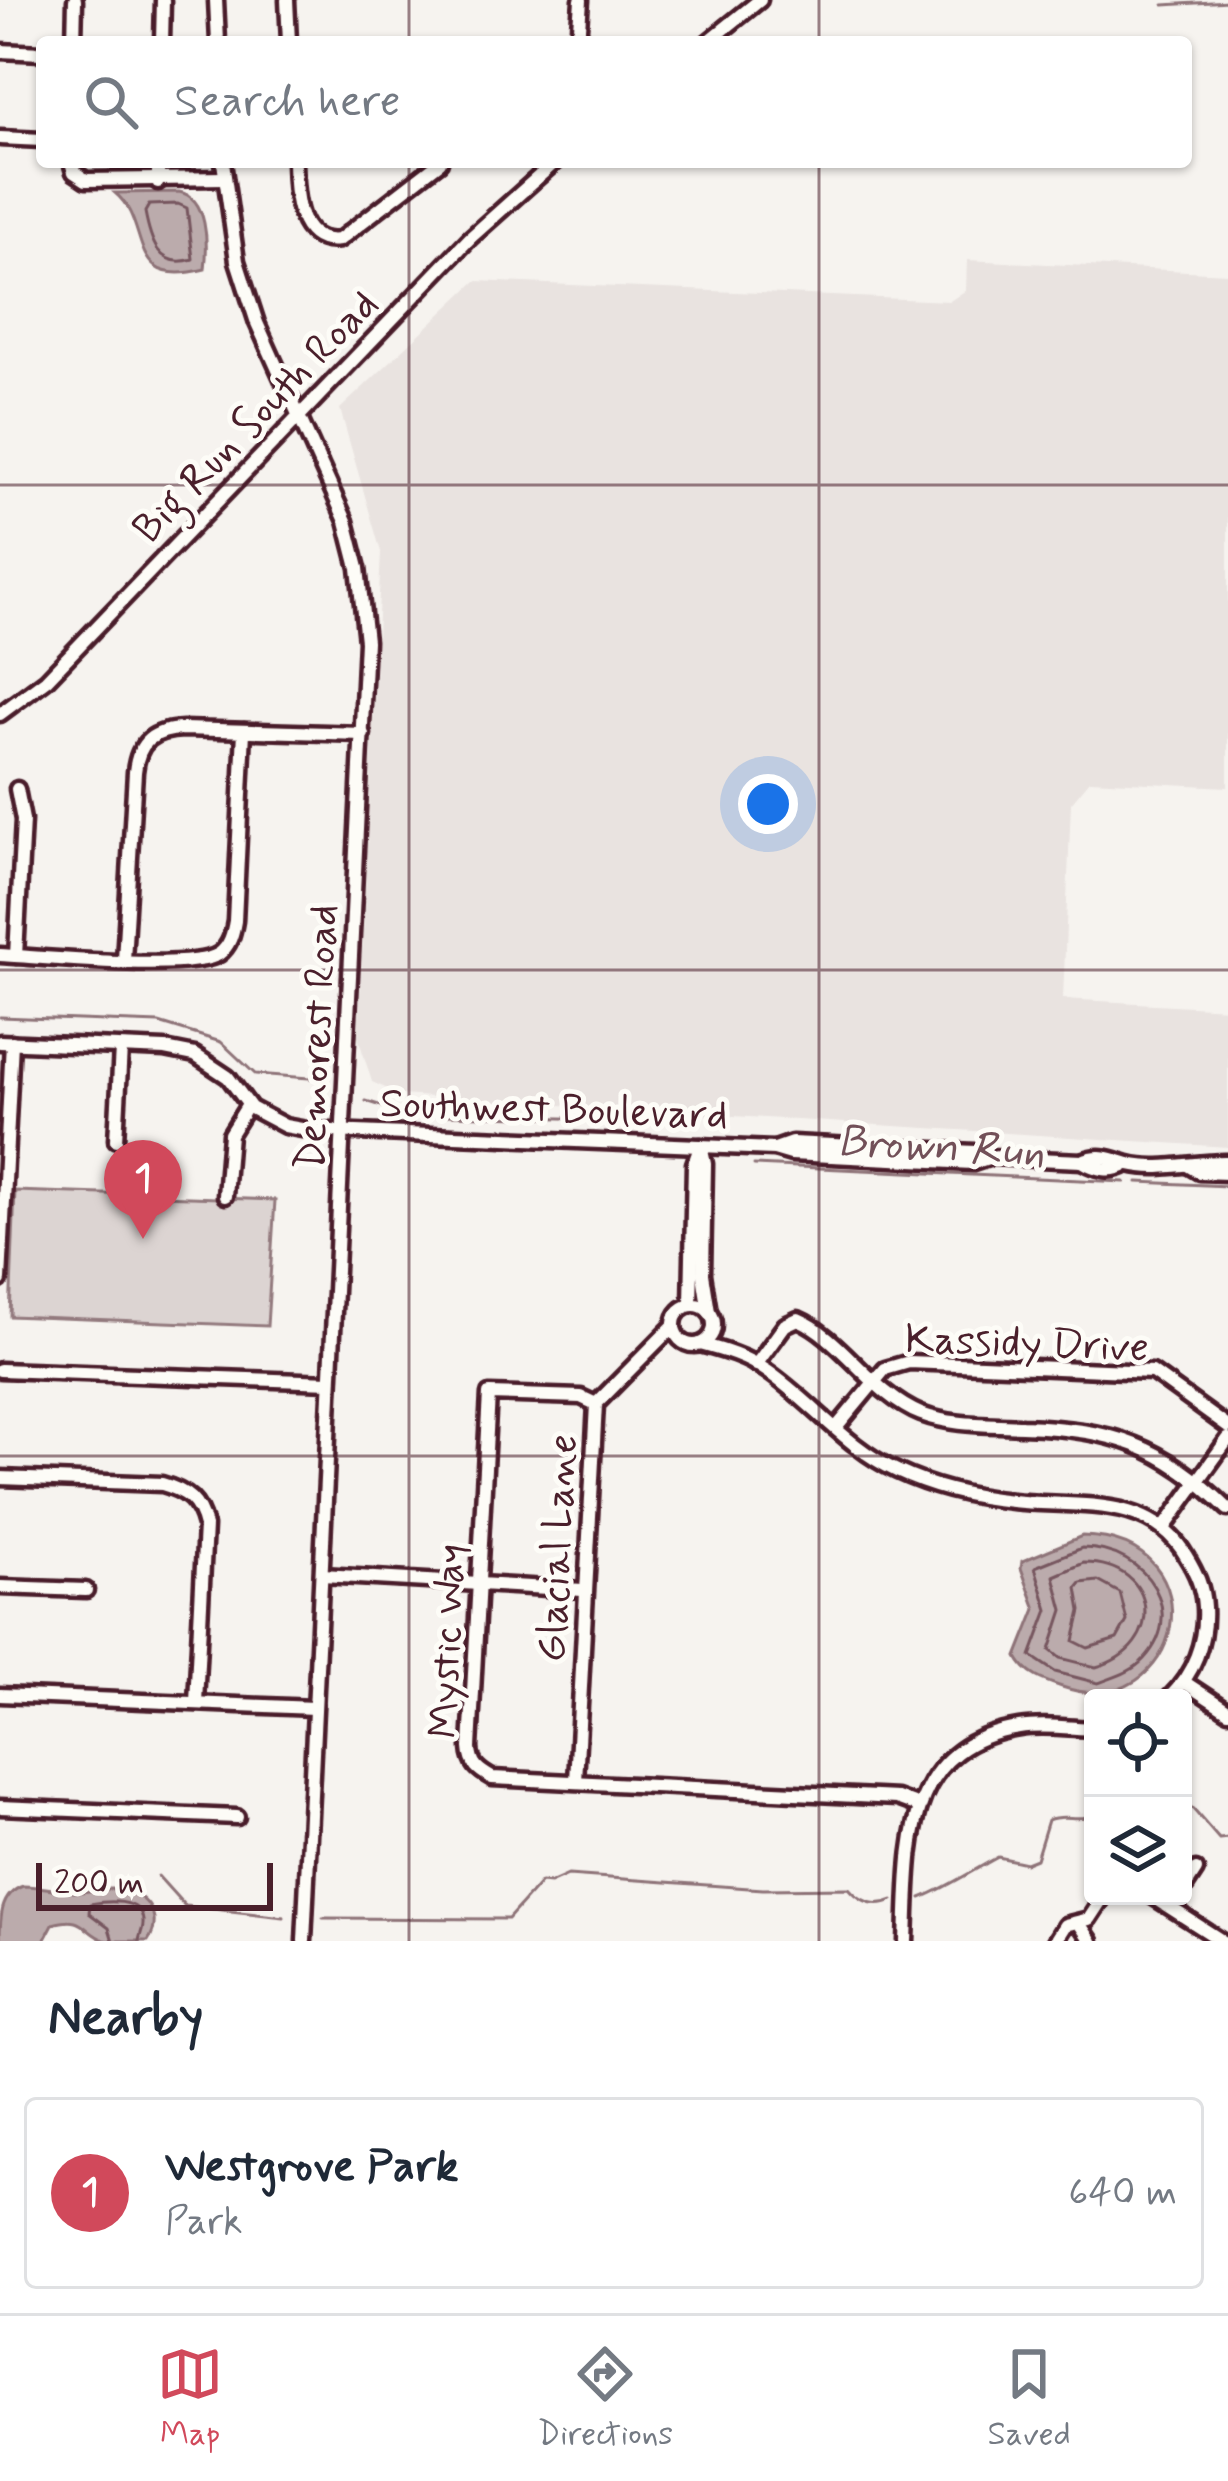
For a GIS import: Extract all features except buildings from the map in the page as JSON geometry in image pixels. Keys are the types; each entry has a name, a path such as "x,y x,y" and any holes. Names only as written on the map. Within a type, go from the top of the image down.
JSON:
{"street":[{"path":"74,36 75,0"},
{"path":"162,36 163,0"},
{"path":"216,0 218,36"},
{"path":"287,0 289,36"},
{"path":"578,36 581,0"},
{"path":"715,36 760,0"},
{"path":"0,52 36,53"},
{"path":"0,138 36,140"},
{"path":"73,168 86,180 224,178"},
{"path":"158,168 158,182"},
{"name":"Demorest Road","path":"224,168 237,261 257,323 346,521 358,568 366,640 304,1941"},
{"path":"295,168 299,211 313,233 331,242 432,168"},
{"name":"Big Run South Road","path":"0,714 46,680 486,221 548,168"},
{"path":"124,960 135,772 138,753 150,737 166,730 363,734"},
{"path":"0,955 188,963 222,952 235,921 244,730"},
{"path":"16,956 23,820 17,789"},
{"path":"0,1280 6,1042"},
{"name":"Southwest Boulevard","path":"6,1042 195,1055 228,1077 248,1105 285,1126 344,1132 774,1149 792,1143 1082,1161 1094,1156 1118,1157 1127,1163 1189,1166 1199,1161 1228,1162"},
{"path":"116,1140 121,1048"},
{"path":"225,1196 230,1134 248,1105"},
{"path":"692,1305 694,1164 701,1146"},
{"path":"701,1146 705,1164 703,1274 713,1330 727,1351"},
{"name":"Southwest Boulevard","path":"1189,1166 1198,1172 1228,1173"},
{"path":"681,1340 674,1325 680,1311 692,1305 709,1312"},
{"path":"756,1365 785,1325 798,1319 900,1403 945,1420 1103,1433 1157,1453 1228,1509"},
{"name":"Glacial Lane","path":"576,1781 596,1404 674,1325"},
{"path":"700,1344 713,1330"},
{"path":"658,1345 681,1340 727,1351 756,1365 857,1448 892,1469 959,1495 1117,1508 1164,1528 1192,1566 1203,1600 1203,1632 1177,1689"},
{"name":"Kassidy Drive","path":"836,1428 885,1369 909,1362 1152,1372 1228,1426"},
{"path":"0,1370 330,1382"},
{"name":"Mystic Way","path":"596,1404 581,1397 489,1394 471,1760 478,1771 492,1778 897,1798 919,1806"},
{"path":"1164,1528 1228,1439"},
{"path":"0,1478 162,1484 195,1500 205,1526 196,1702"},
{"path":"322,1575 584,1590"},
{"path":"0,1587 86,1589"},
{"path":"1184,1682 1228,1711"},
{"path":"0,1695 314,1708"},
{"path":"906,1941 909,1856 919,1806 940,1767 978,1739 1020,1728 1084,1729"},
{"path":"0,1807 237,1817"},
{"path":"1192,1876 1196,1870"},
{"path":"1055,1941 1065,1925 1089,1918 1098,1905"},
{"path":"1185,1905 1222,1941"},
{"path":"1079,1923 1091,1941"}],"shaded area":[{"path":"967,260 1228,273 1228,787 1090,780 1071,803 1063,999 1228,1008 1228,1147 401,1095 372,1082 358,1037 381,552 340,409 476,281 950,301 966,290"},
{"path":"15,1191 275,1200 267,1326 10,1316"}],"water":[{"path":"115,193 189,196 201,212 205,269 179,273 151,262 134,221"},
{"path":"1082,1536 1127,1545 1156,1566 1170,1596 1170,1628 1159,1658 1136,1681 1112,1689 1062,1687 1030,1673 1017,1657 1036,1609 1022,1561"},
{"path":"23,1886 133,1893 148,1905 153,1931 148,1941 107,1941 72,1921 53,1924 44,1941 0,1941 6,1901"}],"waterway":[{"path":"1164,5 1228,1"},
{"name":"Brown Run","path":"0,1017 159,1023 221,1042 255,1074 323,1079"},
{"name":"Brown Run","path":"366,1101 407,1114 675,1121"},
{"name":"Brown Run","path":"754,1165 1125,1182"},
{"name":"Brown Run","path":"1138,1182 1228,1186"},
{"path":"1192,1808 1219,1839 1228,1838"},
{"path":"921,1898 998,1857 1026,1863 1036,1859 1048,1820 1084,1817"},
{"path":"323,1918 508,1919 541,1882 568,1875 763,1889 849,1888 869,1902 893,1900"},
{"path":"158,1876 185,1906 284,1917"}],"place":[{"name":"Westgrove Park","path":"143,1239"}]}
